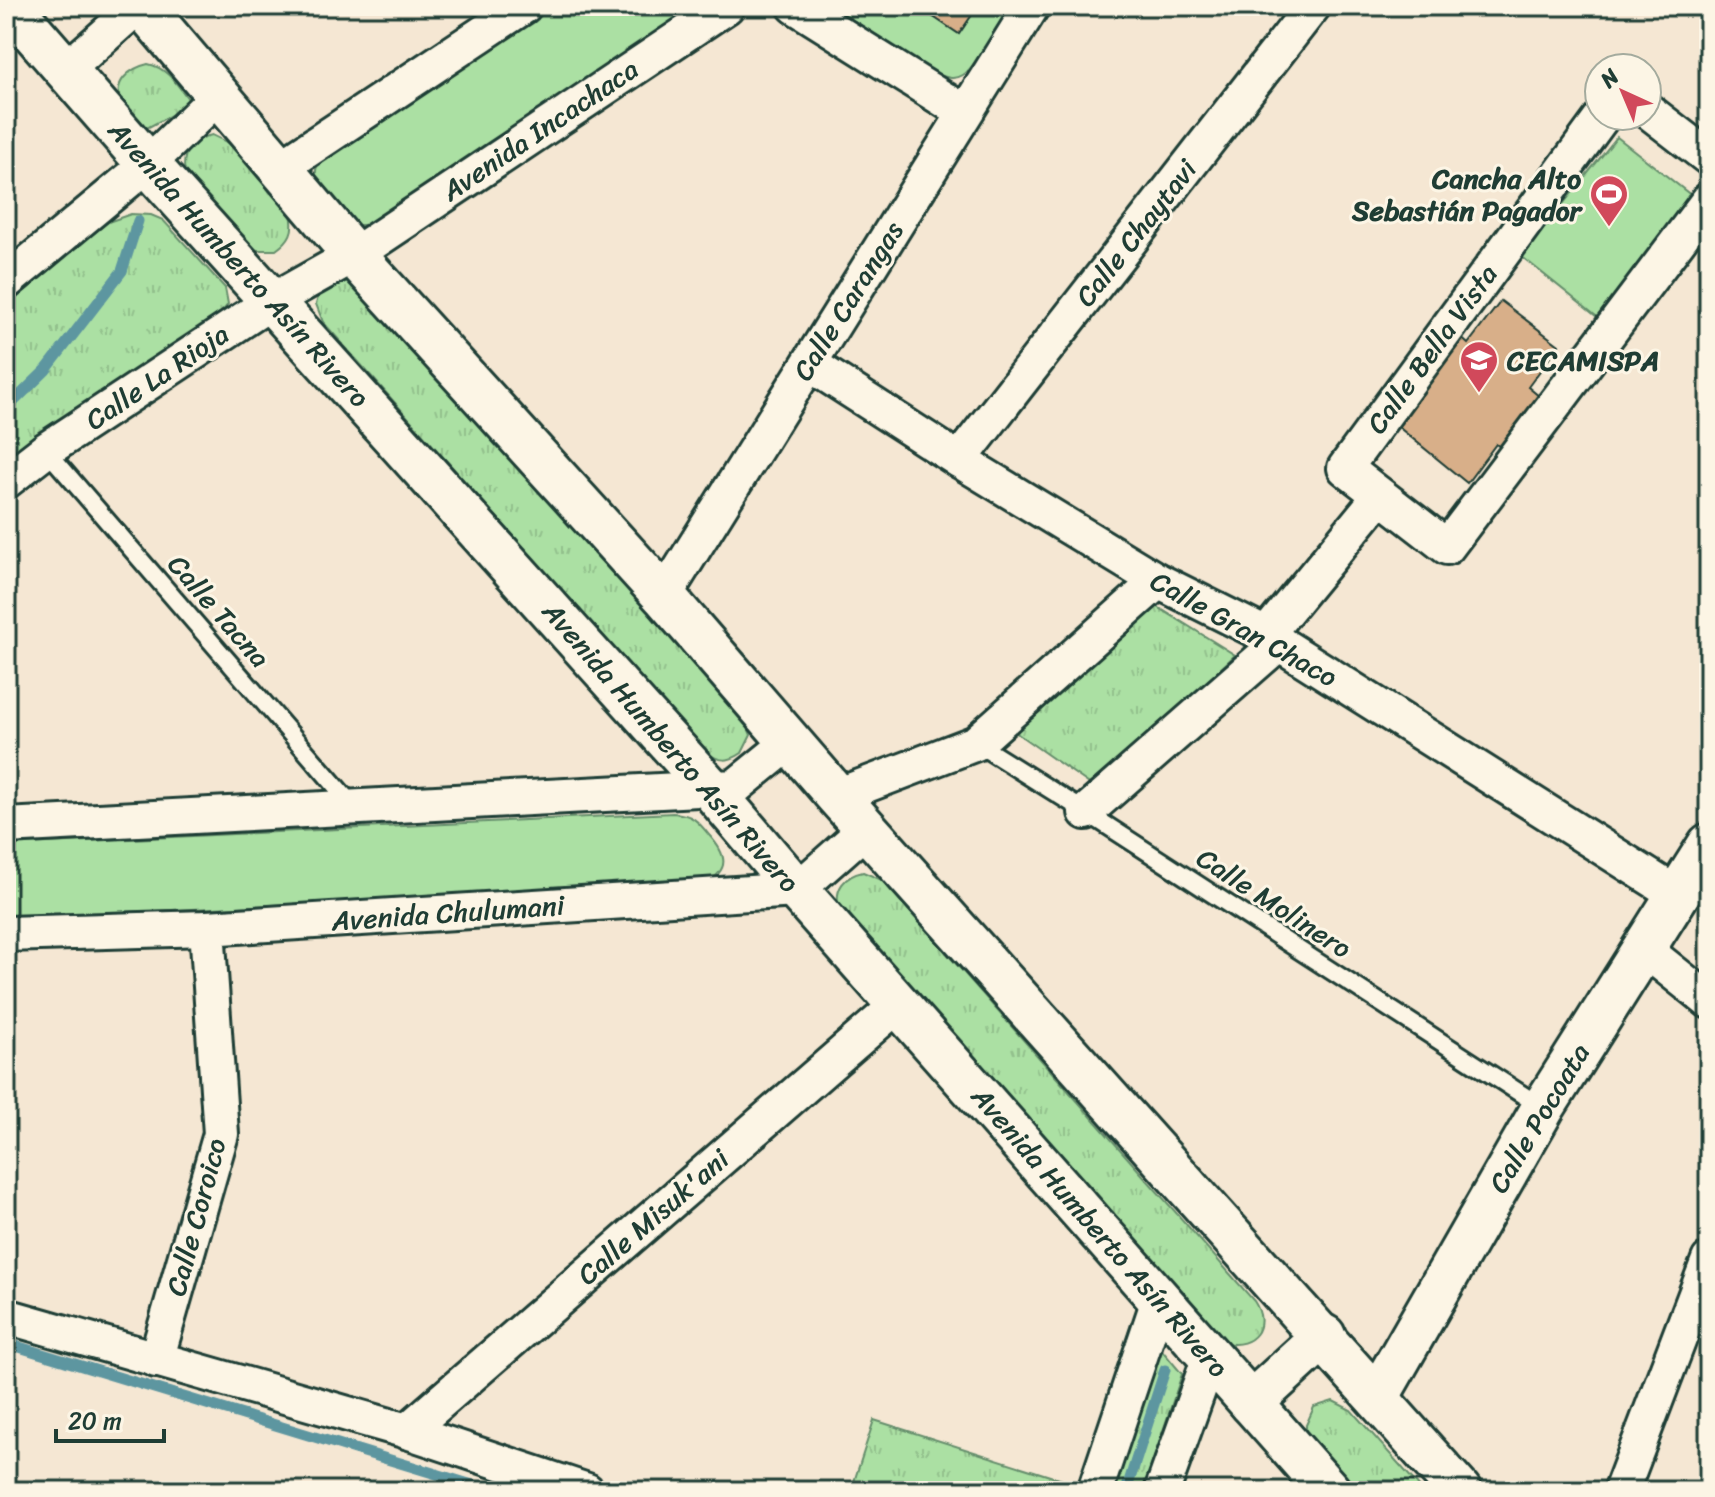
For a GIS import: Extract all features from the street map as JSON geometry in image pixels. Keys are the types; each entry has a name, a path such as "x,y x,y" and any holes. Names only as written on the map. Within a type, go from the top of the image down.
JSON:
{"street":[{"name":"Avenida Humberto Asín Rivero","path":"10,6 148,164 711,789 1329,1491"},
{"path":"66,70 140,6 354,255 664,596 866,829 1378,1396 1460,1491"},
{"path":"280,168 524,6"},
{"name":"Avenida Incachaca","path":"354,255 727,6"},
{"path":"795,6 964,112"},
{"name":"Calle Carangas","path":"664,596 1032,6"},
{"name":"Calle Chaytavi","path":"959,460 1313,6"},
{"path":"6,282 148,164 218,96"},
{"path":"1663,122 1709,158"},
{"name":"Calle Bella Vista","path":"1591,132 1345,468 1447,547 1709,200"},
{"name":"Calle La Rioja","path":"6,481 46,450 272,301 354,255"},
{"name":"Calle Gran Chaco","path":"810,364 959,460 1158,581 1272,639 1678,895"},
{"path":"1086,812 1272,639 1380,496"},
{"path":"837,796 976,743 1158,581"},
{"path":"6,826 735,787 790,742"},
{"path":"797,890 866,829"},
{"name":"Calle Pocoata","path":"1378,1396 1543,1108 1709,845"},
{"name":"Avenida Chulumani","path":"6,934 207,928 797,890"},
{"name":"Calle Coroico","path":"156,1360 221,1134 207,928"},
{"path":"1644,949 1709,1001"},
{"name":"Calle Misuk'ani","path":"407,1431 899,1004"},
{"path":"1621,1491 1709,1260"},
{"path":"1095,1491 1159,1300"},
{"path":"6,1316 407,1431 587,1491"},
{"path":"1251,1403 1324,1336"},
{"path":"1162,1491 1210,1357"}],"lane":[{"name":"Calle Tacna","path":"46,450 353,806"},
{"name":"Calle Molinero","path":"976,743 1543,1108"}],"green space":[{"path":"550,6 699,6 373,225 356,225 318,180 316,169 324,157"},
{"path":"831,6 1010,6 974,63 963,75 951,78 939,75"},
{"path":"148,64 168,74 192,104 145,129 124,106 119,89 129,73"},
{"path":"212,135 231,144 291,214 290,235 276,250 254,250 185,174 189,148 198,140"},
{"name":"Cancha Alto Sebastián Pagador","path":"1617,137 1697,200 1601,320 1521,256"},
{"path":"131,214 151,215 163,220 225,288 228,304 222,312 6,456 6,301 108,222"},
{"path":"343,278 361,286 743,716 751,735 742,753 724,760 706,752 323,322 316,304 319,294"},
{"path":"1153,604 1235,655 1095,788 1015,732"},
{"path":"673,813 698,822 720,849 722,868 704,884 6,918 6,845"},
{"path":"863,872 882,880 1254,1301 1261,1319 1260,1327 1251,1339 1244,1343 1225,1343 839,908 838,895 842,884"},
{"path":"1161,1349 1182,1374 1143,1491 1114,1491"},
{"path":"1333,1401 1351,1410 1423,1491 1355,1491 1306,1435 1306,1425 1314,1407"},
{"path":"874,1420 1075,1484 1073,1491 851,1491"}],"building":[{"path":"917,6 978,6 959,34"},
{"name":"CECAMISPA","path":"1501,301 1559,345 1528,387 1540,397 1501,448 1496,444 1467,483 1396,425 1425,391 1417,383 1456,333 1468,344"}],"waterway":[{"path":"6,409 46,370 122,271 138,221"},
{"path":"6,1343 492,1491"},
{"path":"1126,1491 1165,1370"}],"place":[{"name":"Cancha Alto Sebastián Pagador","path":"1609,228"},
{"name":"CECAMISPA","path":"1479,394"}]}
